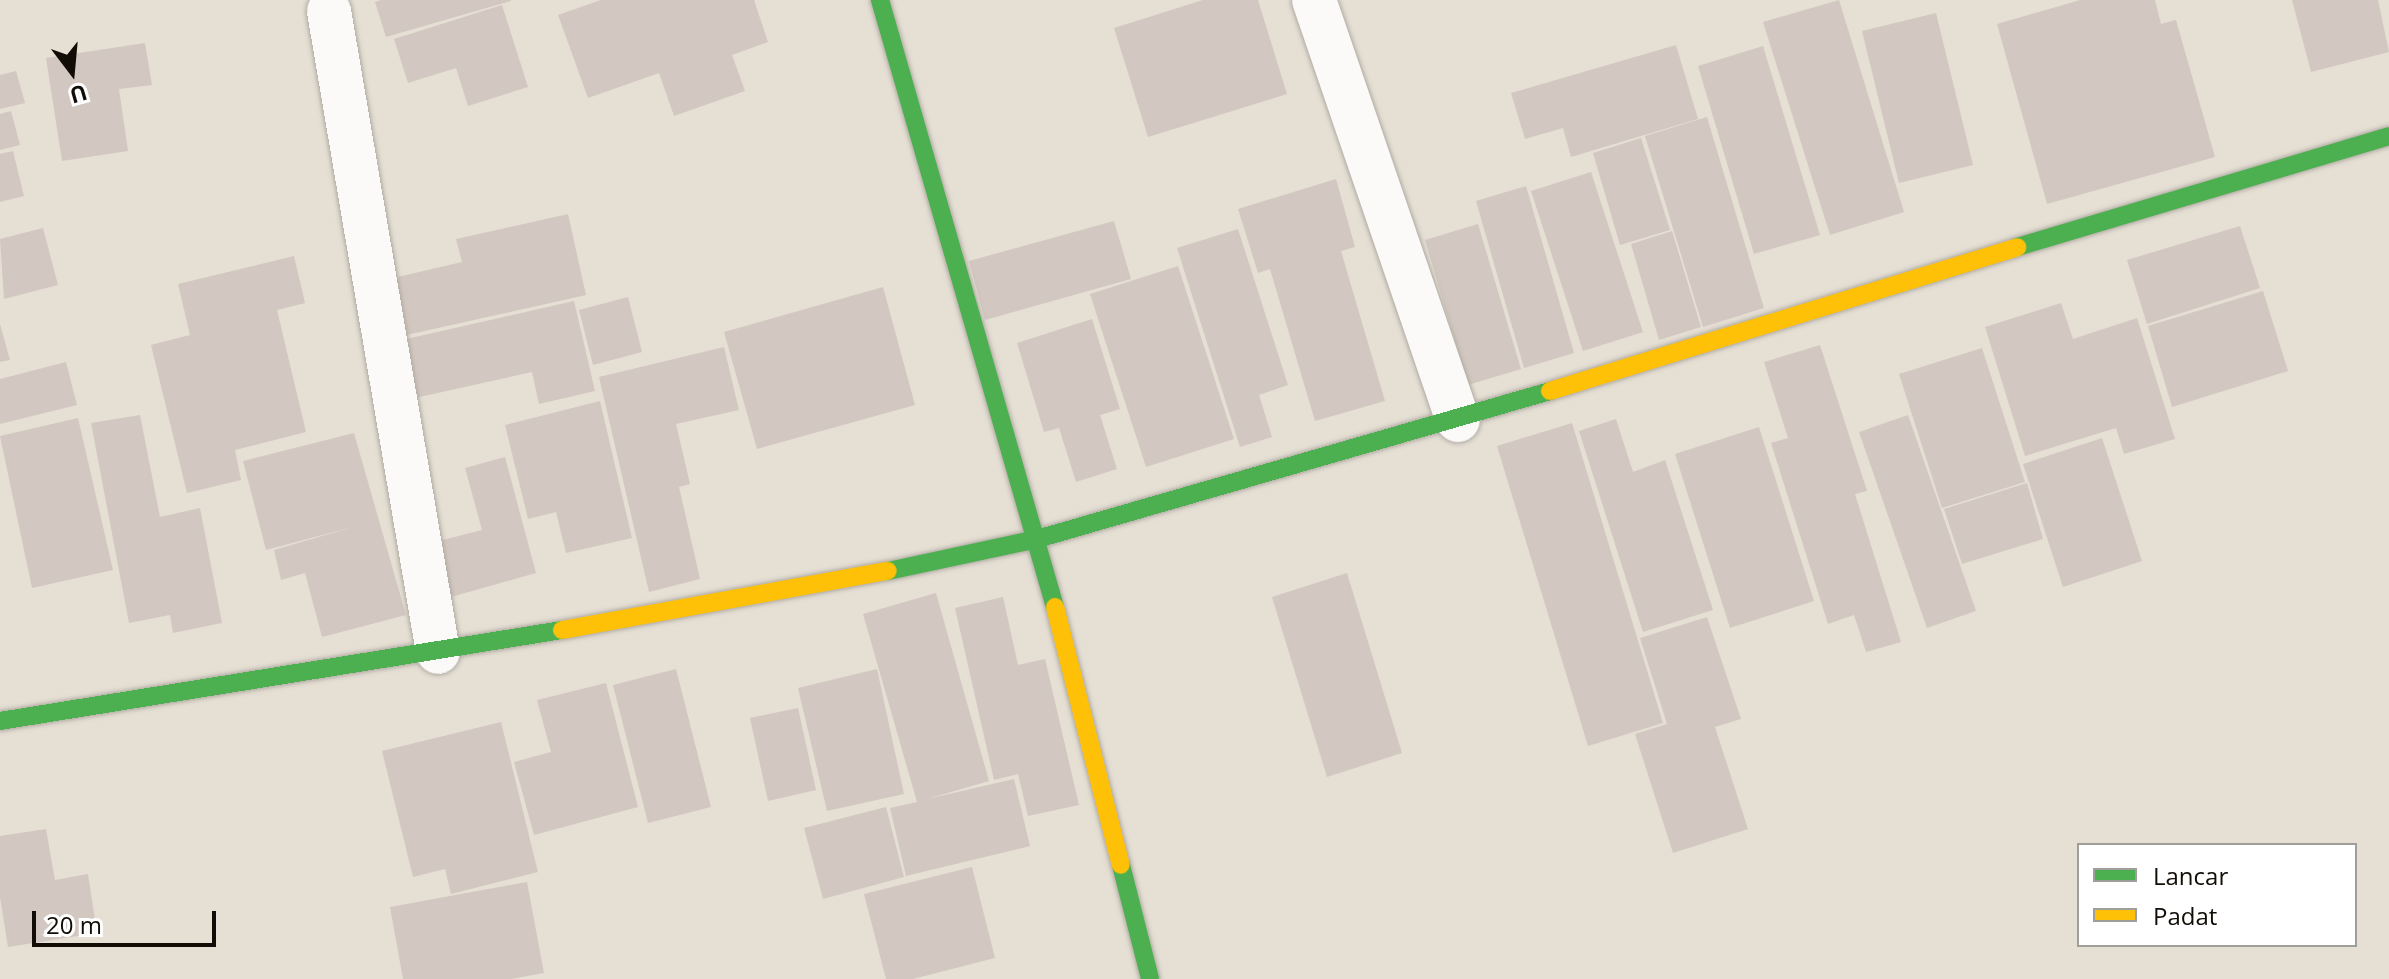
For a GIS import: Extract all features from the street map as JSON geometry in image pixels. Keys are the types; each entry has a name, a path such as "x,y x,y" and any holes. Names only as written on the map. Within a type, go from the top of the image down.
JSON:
{"street":[{"path":"880,0 1037,539 1150,979"},
{"path":"1314,0 1458,420"},
{"path":"329,11 438,652"},
{"path":"0,721 759,598 1037,539 1458,420 1778,318 2389,136"}],"building":[{"path":"601,0 754,0 768,42 732,55 745,91 674,116 659,73 588,98 558,15"},
{"path":"1203,0 1258,0 1287,94 1148,137 1114,28"},
{"path":"1839,0 1904,212 1830,235 1763,22"},
{"path":"2080,0 2155,0 2161,24 2176,20 2215,157 2047,204 1997,24"},
{"path":"2292,0 2378,0 2389,52 2311,72"},
{"path":"511,1 386,37 375,2"},
{"path":"502,5 528,87 468,106 456,68 408,83 394,39"},
{"path":"1936,13 1973,165 1899,183 1862,31"},
{"path":"145,43 152,85 119,89 128,151 62,161 46,58"},
{"path":"1676,45 1698,119 1571,157 1563,128 1525,139 1511,93"},
{"path":"1763,46 1820,235 1754,254 1698,66"},
{"path":"16,71 25,103 0,109 0,75"},
{"path":"11,111 20,145 0,150 0,114"},
{"path":"1707,117 1764,308 1703,327 1645,136"},
{"path":"1641,138 1670,230 1620,245 1593,153"},
{"path":"13,151 24,196 0,202 0,154"},
{"path":"1591,172 1643,332 1583,351 1531,191"},
{"path":"1336,179 1355,247 1341,251 1385,401 1315,421 1270,269 1258,273 1238,209"},
{"path":"1526,186 1574,353 1524,368 1476,201"},
{"path":"568,214 586,295 402,336 389,279 462,262 456,239"},
{"path":"1114,221 1131,279 985,320 969,261"},
{"path":"1478,224 1521,369 1468,385 1425,240"},
{"path":"2240,226 2260,288 2147,324 2127,260"},
{"path":"43,228 58,285 4,299 0,239"},
{"path":"1238,229 1288,385 1259,395 1272,437 1240,447 1177,248"},
{"path":"1672,231 1701,327 1659,340 1631,244"},
{"path":"294,256 305,303 277,310 306,432 235,450 241,480 187,493 151,345 190,335 178,284"},
{"path":"1178,266 1234,439 1146,467 1090,294"},
{"path":"883,287 915,405 757,449 724,332"},
{"path":"2263,291 2288,371 2172,407 2148,326"},
{"path":"628,297 642,352 593,365 579,310"},
{"path":"574,301 595,391 539,404 532,372 415,398 402,340"},
{"path":"2061,303 2073,339 2137,318 2175,439 2124,454 2116,428 2025,456 1985,327"},
{"path":"1092,319 1120,409 1100,415 1117,469 1076,482 1059,428 1044,432 1017,343"},
{"path":"0,324 10,360 0,362"},
{"path":"1820,345 1867,491 1855,494 1901,642 1866,652 1854,615 1828,624 1771,443 1788,438 1764,362"},
{"path":"724,347 739,410 676,424 690,484 679,487 700,579 649,592 599,377"},
{"path":"1982,348 2025,482 1942,508 1899,374"},
{"path":"66,362 77,405 0,424 0,379"},
{"path":"600,401 632,538 566,553 556,512 528,519 505,425"},
{"path":"140,415 160,517 200,508 222,623 173,633 170,615 129,623 91,423"},
{"path":"1908,415 1976,611 1927,628 1859,432"},
{"path":"78,418 113,570 32,588 0,436"},
{"path":"1616,419 1633,472 1665,460 1713,610 1643,632 1579,431"},
{"path":"1572,423 1663,723 1588,746 1497,446"},
{"path":"1759,427 1814,601 1730,628 1675,454"},
{"path":"354,433 406,615 322,637 305,573 281,580 274,550 356,526 266,550 243,461"},
{"path":"2102,438 2142,561 2063,587 2023,464"},
{"path":"505,457 536,573 451,597 435,542 482,530 465,468"},
{"path":"2027,483 2043,539 1962,564 1944,509"},
{"path":"1347,573 1402,753 1327,777 1272,597"},
{"path":"936,593 989,781 927,799 1014,779 1030,846 906,876 890,808 917,802 863,614"},
{"path":"1003,597 1018,665 1045,659 1079,805 1028,816 1018,774 994,780 955,608"},
{"path":"1707,617 1741,719 1715,727 1748,829 1673,853 1635,734 1667,724 1640,638"},
{"path":"676,669 711,807 648,823 613,685"},
{"path":"877,669 904,794 827,811 798,688"},
{"path":"606,683 638,807 534,835 514,762 551,752 537,700"},
{"path":"798,708 816,790 768,801 750,718"},
{"path":"501,722 538,872 451,894 445,869 413,877 382,751"},
{"path":"886,807 904,877 823,899 804,828"},
{"path":"46,829 55,880 88,874 97,933 8,947 0,897 0,836"},
{"path":"972,867 995,958 913,979 886,979 864,894"},
{"path":"527,882 544,973 511,979 403,979 390,907"}],"traffic: fast":[{"path":"880,0 1055,607"},
{"path":"2017,247 2389,136"},
{"path":"888,571 1037,539 1550,391"},
{"path":"0,721 562,630"},
{"path":"1121,865 1150,979"}],"traffic: slow":[{"path":"1550,391 2017,247"},
{"path":"562,630 888,571"},
{"path":"1055,607 1121,865"}]}
